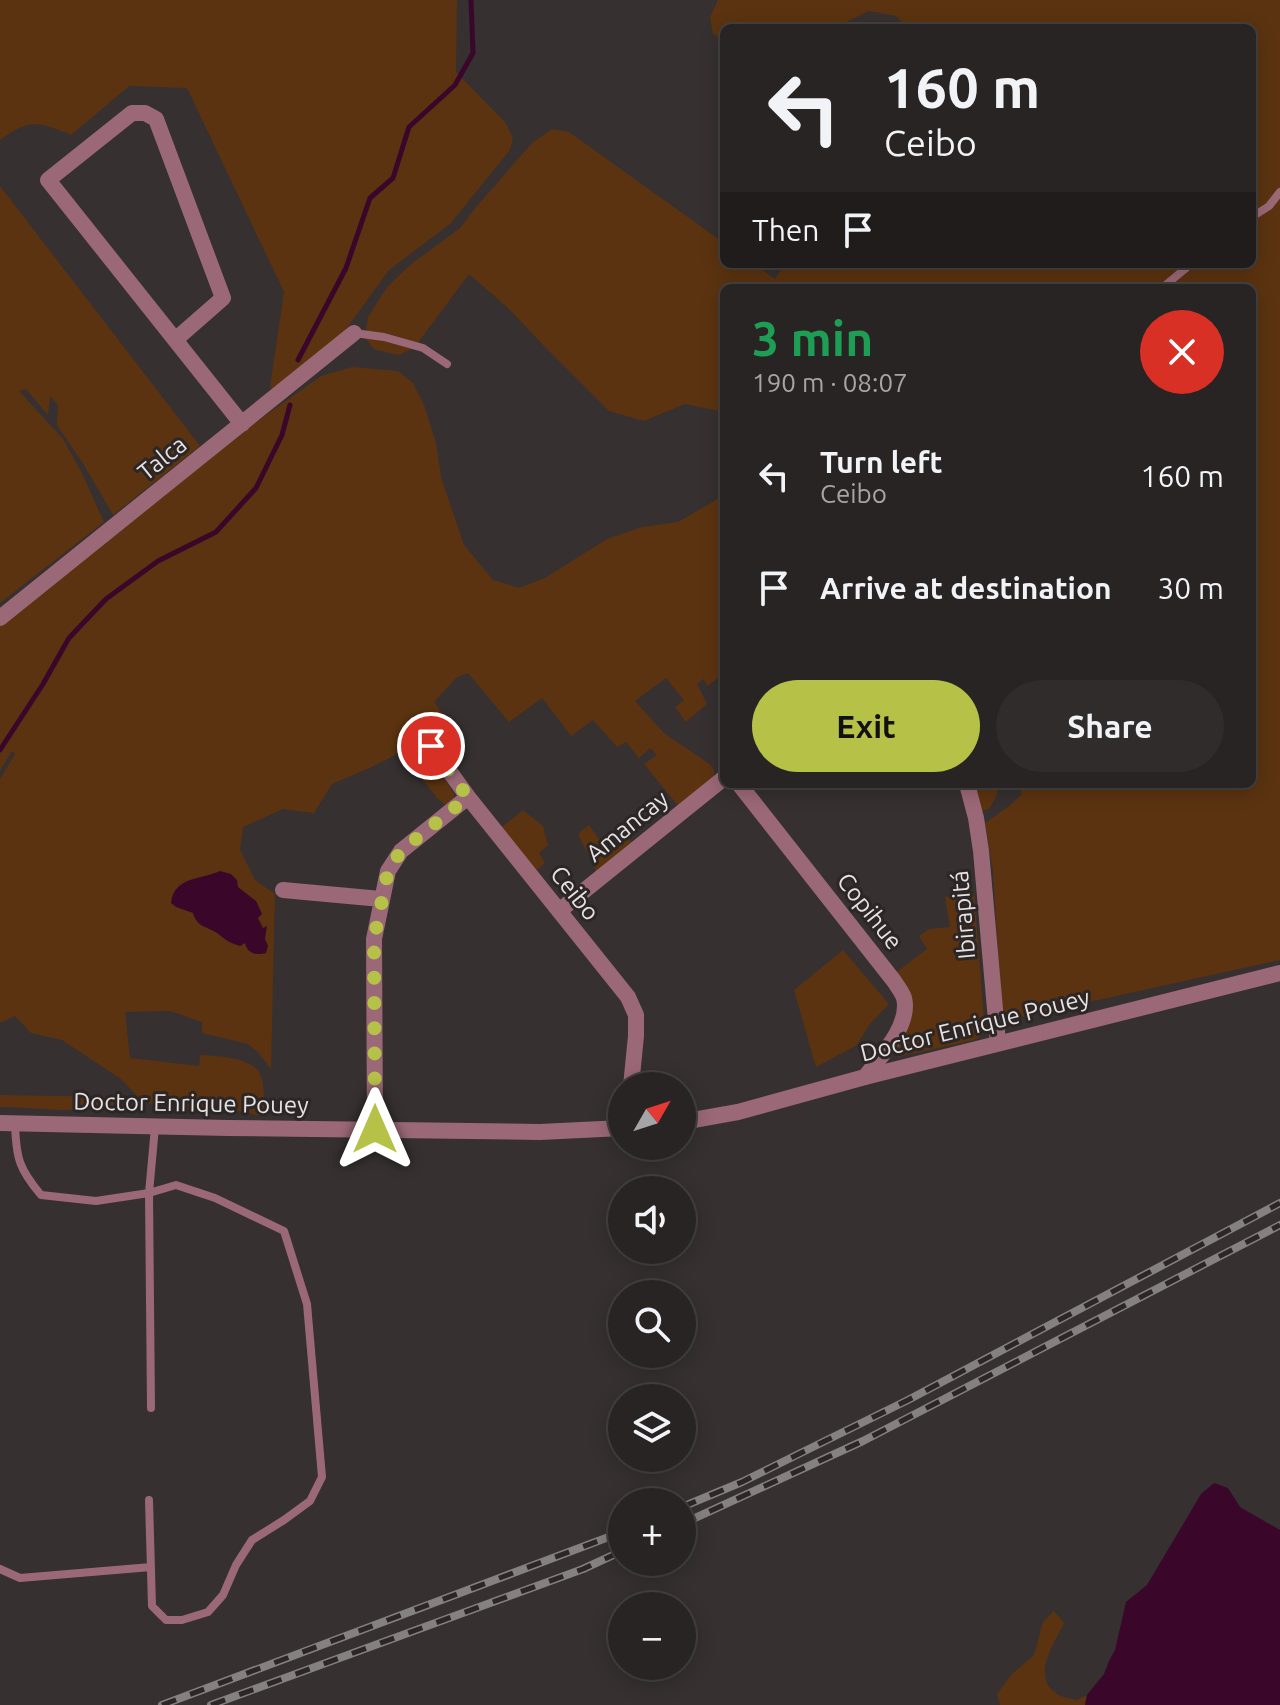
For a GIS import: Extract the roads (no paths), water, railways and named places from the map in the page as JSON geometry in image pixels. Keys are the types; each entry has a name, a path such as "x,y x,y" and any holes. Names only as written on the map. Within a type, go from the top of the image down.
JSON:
{"street":[{"path":"175,340 223,298 156,119 145,113 132,113 48,180 175,340 242,424"},
{"name":"Talca","path":"0,618 354,333"},
{"name":"Ceibo","path":"431,746 628,997 636,1015 632,1072"},
{"name":"Amancay","path":"559,911 720,781"},
{"name":"Copihue","path":"742,788 894,981 904,999 903,1019 892,1042 865,1077"},
{"name":"Ibirapitá","path":"968,788 981,851 998,1043"},
{"path":"375,1129 374,939 388,871 401,851 468,797"},
{"path":"283,890 381,899"},
{"name":"Doctor Enrique Pouey","path":"696,1120 738,1112 1280,973"},
{"name":"Doctor Enrique Pouey","path":"8,1123 540,1132 608,1129"}],"lane":[{"path":"1256,214 1269,206 1280,192"},
{"path":"1167,284 1186,268"},
{"path":"354,333 384,337 423,348 447,364"},
{"path":"8,1123 26,1177 41,1195 96,1201 149,1193 176,1185 215,1198 284,1231 307,1304 322,1477 310,1501 252,1540 236,1565 223,1595 208,1612 182,1620 166,1620 152,1606 149,1500"},
{"path":"151,1408 149,1193 155,1126"},
{"path":"0,1569 20,1578 151,1567"}],"waterway":[{"path":"298,360 346,268 370,198 393,178 409,127 455,85 473,53 471,0"},
{"path":"0,750 69,638 106,599 158,561 216,532 256,488 282,435 290,405"}],"railway":[{"path":"696,1501 742,1482 908,1400 1280,1203"},
{"path":"696,1518 863,1441 1280,1225"},
{"path":"162,1705 608,1537"},
{"path":"211,1705 608,1557"}]}
